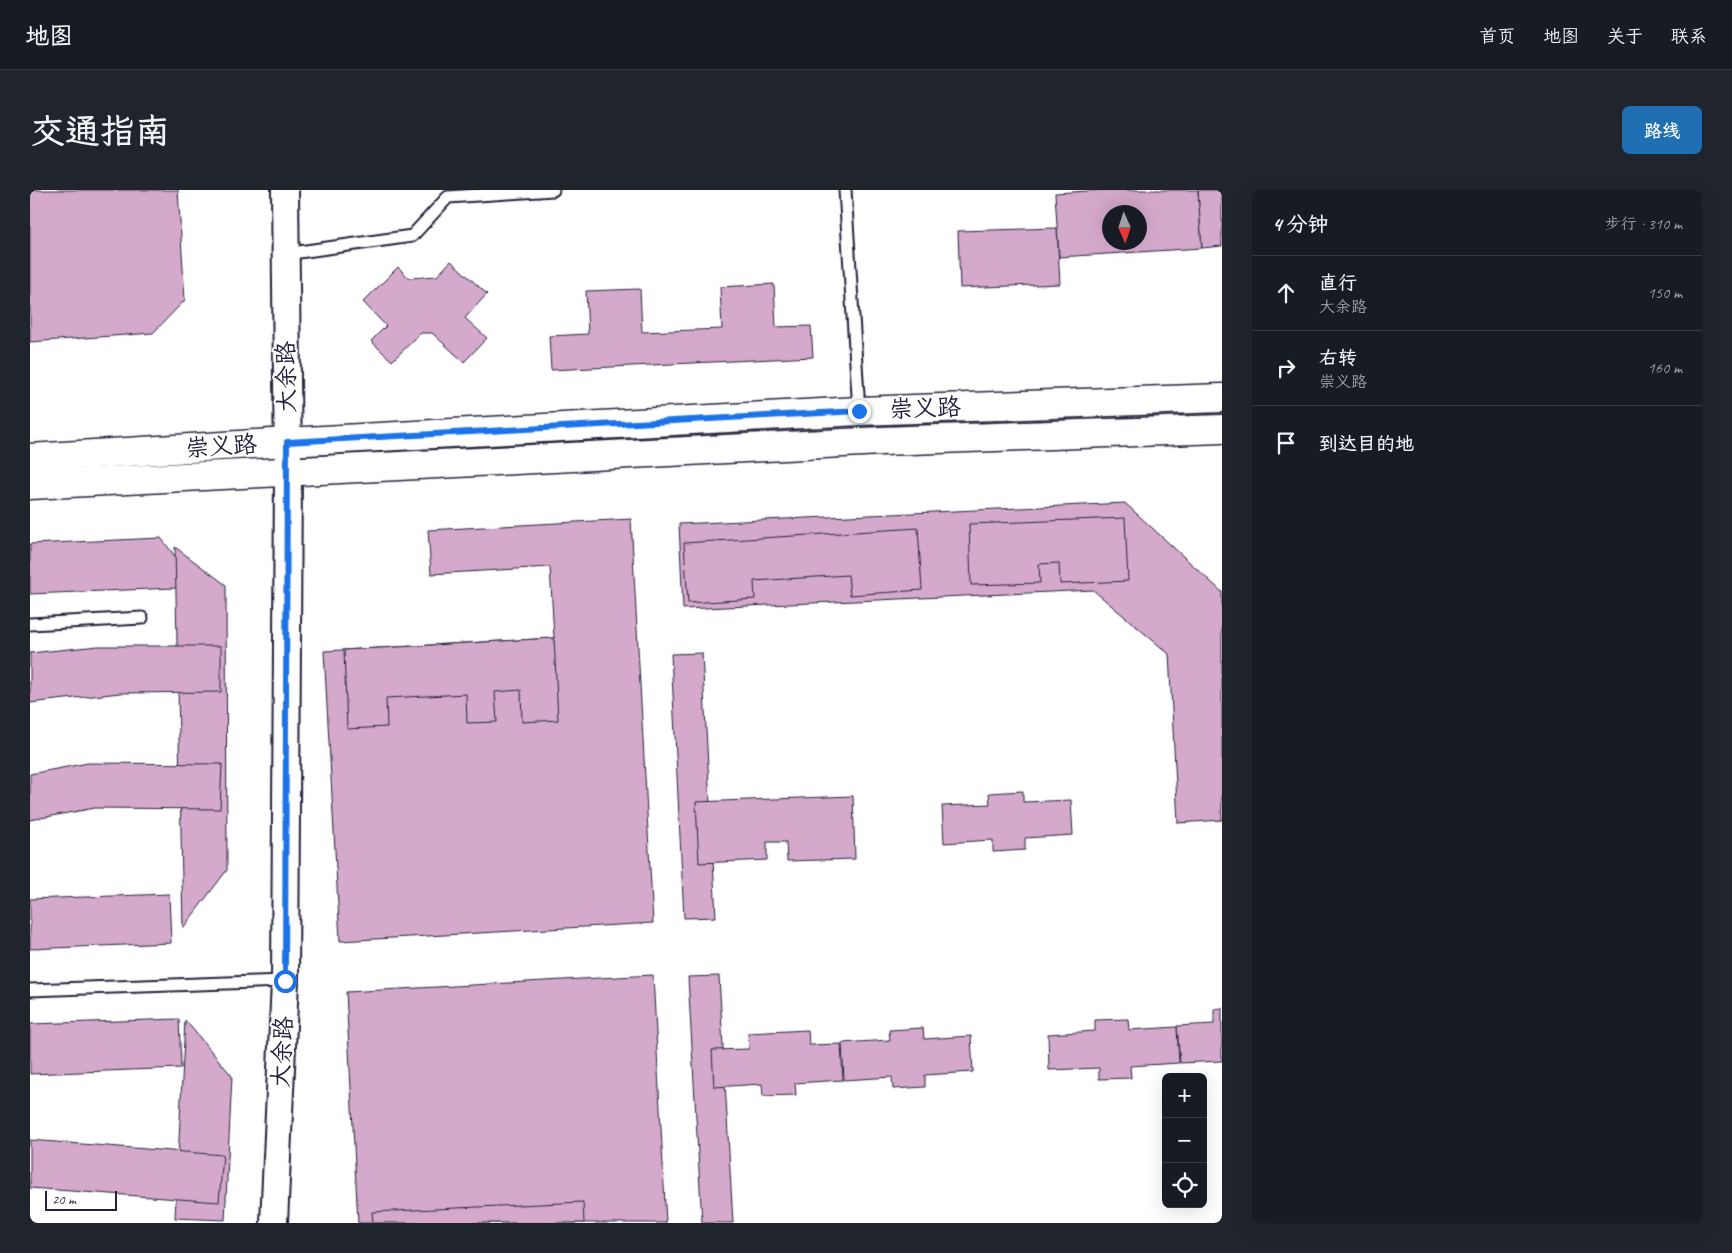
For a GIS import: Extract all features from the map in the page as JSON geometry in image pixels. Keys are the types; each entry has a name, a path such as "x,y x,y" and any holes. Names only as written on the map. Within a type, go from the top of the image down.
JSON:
{"main road":[{"name":"崇义路","path":"30,458 859,411 1222,398"},
{"name":"崇义路","path":"30,485 882,441 1222,429"}],"street":[{"name":"大余路","path":"274,1223 285,981 288,471 285,190"}],"lane":[{"path":"285,254 412,236 448,197 553,190"},
{"path":"845,190 859,411"},
{"path":"30,624 142,618"},
{"path":"30,990 285,981"}],"building":[{"path":"30,190 178,190 185,300 153,333 30,342"},
{"path":"1105,190 1198,190 1202,248 1059,257 1055,193"},
{"path":"1198,190 1222,190 1222,246 1202,248"},
{"path":"1057,228 1060,284 960,288 958,231"},
{"path":"451,261 487,294 465,318 487,338 464,362 432,333 421,333 392,361 371,341 386,326 363,302 398,267 409,278 437,276"},
{"path":"774,284 776,327 811,326 813,357 551,370 549,336 588,334 586,291 640,289 642,332 722,329 720,287"},
{"path":"1125,503 1222,592 1222,820 1178,823 1169,654 1093,590 683,609 679,524"},
{"path":"1125,518 1128,581 1060,584 1059,563 1039,564 1040,583 971,585 969,524"},
{"path":"631,519 653,923 340,941 324,651 554,638 550,567 431,574 428,530"},
{"path":"918,528 922,590 850,595 848,575 754,581 755,599 688,603 684,543"},
{"path":"161,538 199,587 30,594 30,544"},
{"path":"175,547 226,585 227,870 183,928"},
{"path":"554,638 558,720 522,722 521,690 495,692 497,722 467,723 466,694 386,698 387,727 347,729 344,650"},
{"path":"98,646 221,646 221,692 120,693 30,703 30,653"},
{"path":"702,653 716,917 684,918 671,654"},
{"path":"88,763 222,764 220,809 95,808 30,820 30,774"},
{"path":"1023,791 1023,802 1071,800 1073,835 1025,838 1025,850 993,852 993,840 944,843 942,806 990,804 989,793"},
{"path":"853,796 855,859 787,861 786,842 767,842 767,860 699,863 696,802"},
{"path":"169,894 171,943 30,949 30,899"},
{"path":"653,975 666,1223 358,1223 346,992"},
{"path":"719,976 733,1223 702,1223 688,977"},
{"path":"1222,1008 1222,1061 1180,1063 1177,1026 1214,1024 1214,1009"},
{"path":"179,1019 181,1068 30,1074 30,1024"},
{"path":"1128,1019 1129,1030 1177,1027 1179,1063 1130,1066 1131,1078 1099,1079 1099,1068 1049,1070 1048,1034 1095,1031 1095,1020"},
{"path":"185,1020 232,1076 225,1220 175,1218"},
{"path":"923,1028 924,1039 971,1036 973,1072 925,1075 925,1087 893,1089 892,1077 844,1080 842,1043 890,1040 889,1030"},
{"path":"808,1030 809,1045 841,1044 843,1080 795,1083 796,1095 763,1096 762,1084 714,1087 712,1050 749,1049 748,1033"},
{"path":"30,1140 223,1155 219,1202 30,1188"},
{"path":"583,1202 584,1223 373,1223 372,1212"}],"route":[{"path":"285,981 287,442 859,411"}]}
